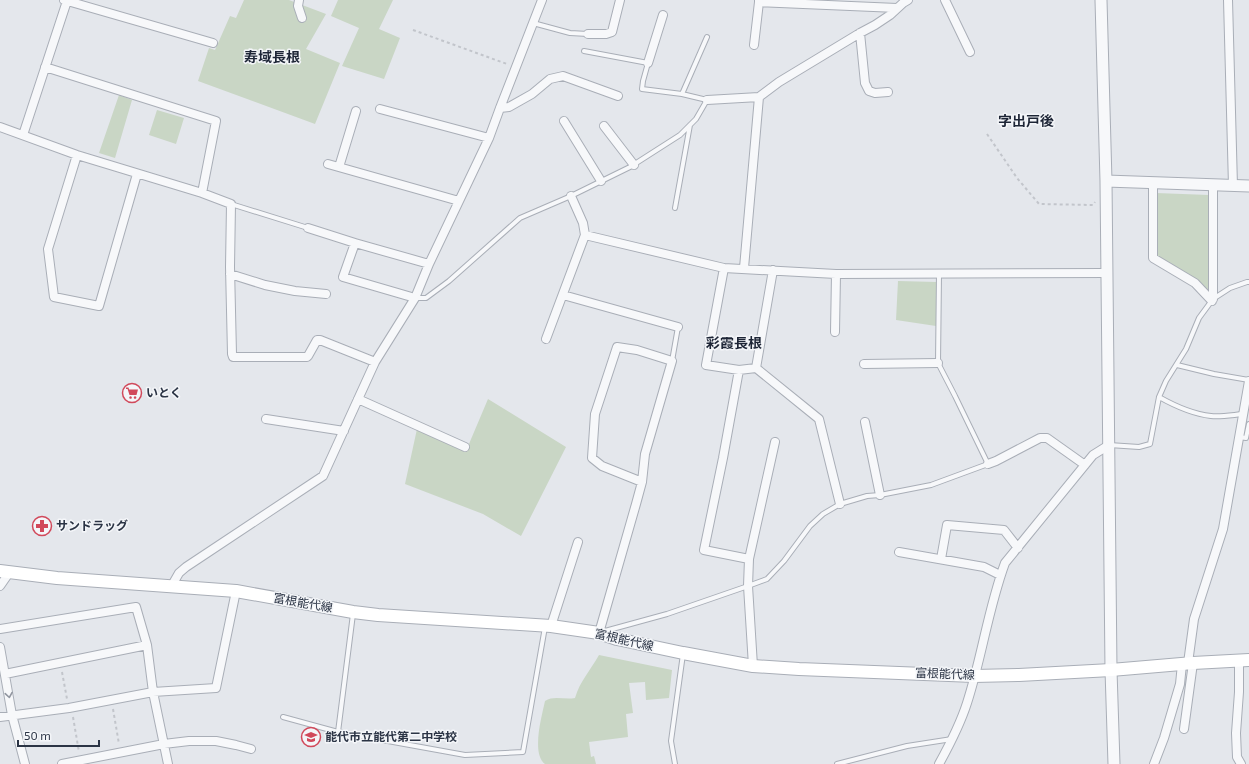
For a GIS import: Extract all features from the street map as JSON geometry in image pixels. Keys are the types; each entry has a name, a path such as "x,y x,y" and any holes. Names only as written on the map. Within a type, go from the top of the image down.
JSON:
{"main road":[{"name":"富根能代線","path":"3,574 236,591 378,615 548,626 598,633 617,639 753,666 974,676 1019,676 1246,660"}],"street":[{"path":"23,135 65,0 213,43"},
{"path":"299,0 298,6 302,18"},
{"path":"171,587 179,573 186,567 323,476 375,362 415,298 429,264 489,138 542,0"},
{"path":"588,34 606,34 612,32 620,0"},
{"path":"945,0 970,52"},
{"path":"1101,0 1106,182 1110,670 1114,764"},
{"path":"1228,0 1233,186"},
{"path":"754,45 759,1 903,3"},
{"path":"707,100 759,97 779,82 880,22 903,3"},
{"path":"648,63 663,15"},
{"path":"860,33 865,83 869,91 875,93 888,92"},
{"path":"45,67 216,121 202,193"},
{"path":"500,108 509,107 532,94 550,79 562,76 618,96"},
{"path":"744,268 759,97"},
{"path":"380,109 489,138"},
{"path":"339,167 356,112"},
{"path":"564,121 601,181"},
{"path":"604,126 634,164"},
{"path":"0,127 77,155 202,193 231,204 230,274 233,357 306,357 317,340 320,340 375,362"},
{"path":"77,155 48,249 54,297 99,306 137,174"},
{"path":"328,164 459,200"},
{"path":"1106,182 1249,186"},
{"path":"1153,183 1153,258 1195,283 1213,300"},
{"path":"1212,185 1213,300"},
{"path":"546,339 585,236 583,223 571,196"},
{"path":"308,228 429,264"},
{"path":"585,236 724,268 836,274 1107,273"},
{"path":"355,243 343,277 415,298"},
{"path":"724,268 706,365 739,370 756,368 819,419 840,504"},
{"path":"756,368 773,270"},
{"path":"230,274 265,285 295,291 326,294"},
{"path":"835,332 836,274"},
{"path":"563,295 678,327"},
{"path":"598,633 642,482 645,454 672,361 637,350 617,346 595,414 592,458 602,466 642,482"},
{"path":"864,364 938,363"},
{"path":"739,370 704,550 749,559"},
{"path":"1184,729 1188,663 1194,619 1223,530 1249,380"},
{"path":"358,399 465,447"},
{"path":"266,419 344,431"},
{"path":"865,422 880,495"},
{"path":"988,464 1040,438 1047,438 1085,465"},
{"path":"753,666 748,586 749,559 775,442"},
{"path":"938,764 953,739 967,703 997,585 1005,564 1093,455 1109,445"},
{"path":"941,560 947,525 1004,530 1018,548"},
{"path":"548,626 578,542"},
{"path":"898,552 984,567 1000,575"},
{"path":"0,586 3,574"},
{"path":"0,717 70,708 153,692 216,688 236,591"},
{"path":"0,629 136,607 147,645 153,692 168,764"},
{"path":"5,674 147,645"},
{"path":"0,647 12,715 25,764"},
{"path":"1241,764 1237,757 1236,733 1239,692 1246,660"},
{"path":"1154,764 1188,663"},
{"path":"62,764 164,744 189,741 216,741 236,744 251,749"}],"lane":[{"path":"533,23 570,33 588,34"},
{"path":"682,94 707,37"},
{"path":"415,298 426,298 449,281 520,218 571,196 634,164 680,135 696,119 707,100 682,94 642,89 648,63 584,51"},
{"path":"675,208 690,124"},
{"path":"231,204 308,228"},
{"path":"598,633 667,614 766,579 784,561 810,526 823,514 840,504 867,496 880,495 931,485 988,464 938,363 939,274"},
{"path":"1109,445 1139,447 1150,444 1159,397 1166,381 1186,349 1199,318 1213,300 1230,288 1249,282"},
{"path":"672,361 678,327"},
{"path":"1177,365 1214,374 1249,380"},
{"path":"1159,397 1188,410 1210,416 1243,414"},
{"path":"1239,437 1246,438 1249,424"},
{"path":"338,732 354,612"},
{"path":"283,717 338,732 465,755 523,752 548,626"},
{"path":"675,764 671,741 683,653"},
{"path":"837,764 907,746 953,739"}],"path":[{"path":"413,30 516,67"},
{"path":"987,134 1017,178 1039,204 1093,205 1096,199"},
{"path":"60,663 81,760"},
{"path":"111,700 121,753"}],"green space":[{"path":"244,0 289,0 326,14 306,49 340,63 315,124 198,81 209,48 215,50 230,16 236,18"},
{"path":"338,0 393,0 379,29 400,38 384,79 342,66 359,28 331,16"},
{"path":"119,95 132,100 115,158 99,153"},
{"path":"157,110 184,118 176,144 149,135"},
{"path":"1156,193 1209,195 1211,292 1208,293 1156,257"},
{"path":"898,281 937,282 936,326 896,320"},
{"path":"488,399 566,447 521,536 483,514 405,484 417,429 466,451"},
{"path":"599,655 672,670 669,698 646,700 645,682 629,683 633,713 626,714 628,737 589,742 591,757 594,756 596,764 545,764 541,759 538,743 545,701 552,698 575,698 582,681"}],"place":[{"name":"いとく","path":"132,393"},
{"name":"サンドラッグ","path":"42,526"},
{"name":"能代市立能代第二中学校","path":"311,737"}],"district":[{"name":"寿域長根","path":"272,57"},
{"name":"字出戸後","path":"1026,121"},
{"name":"彩霞長根","path":"734,343"}]}
